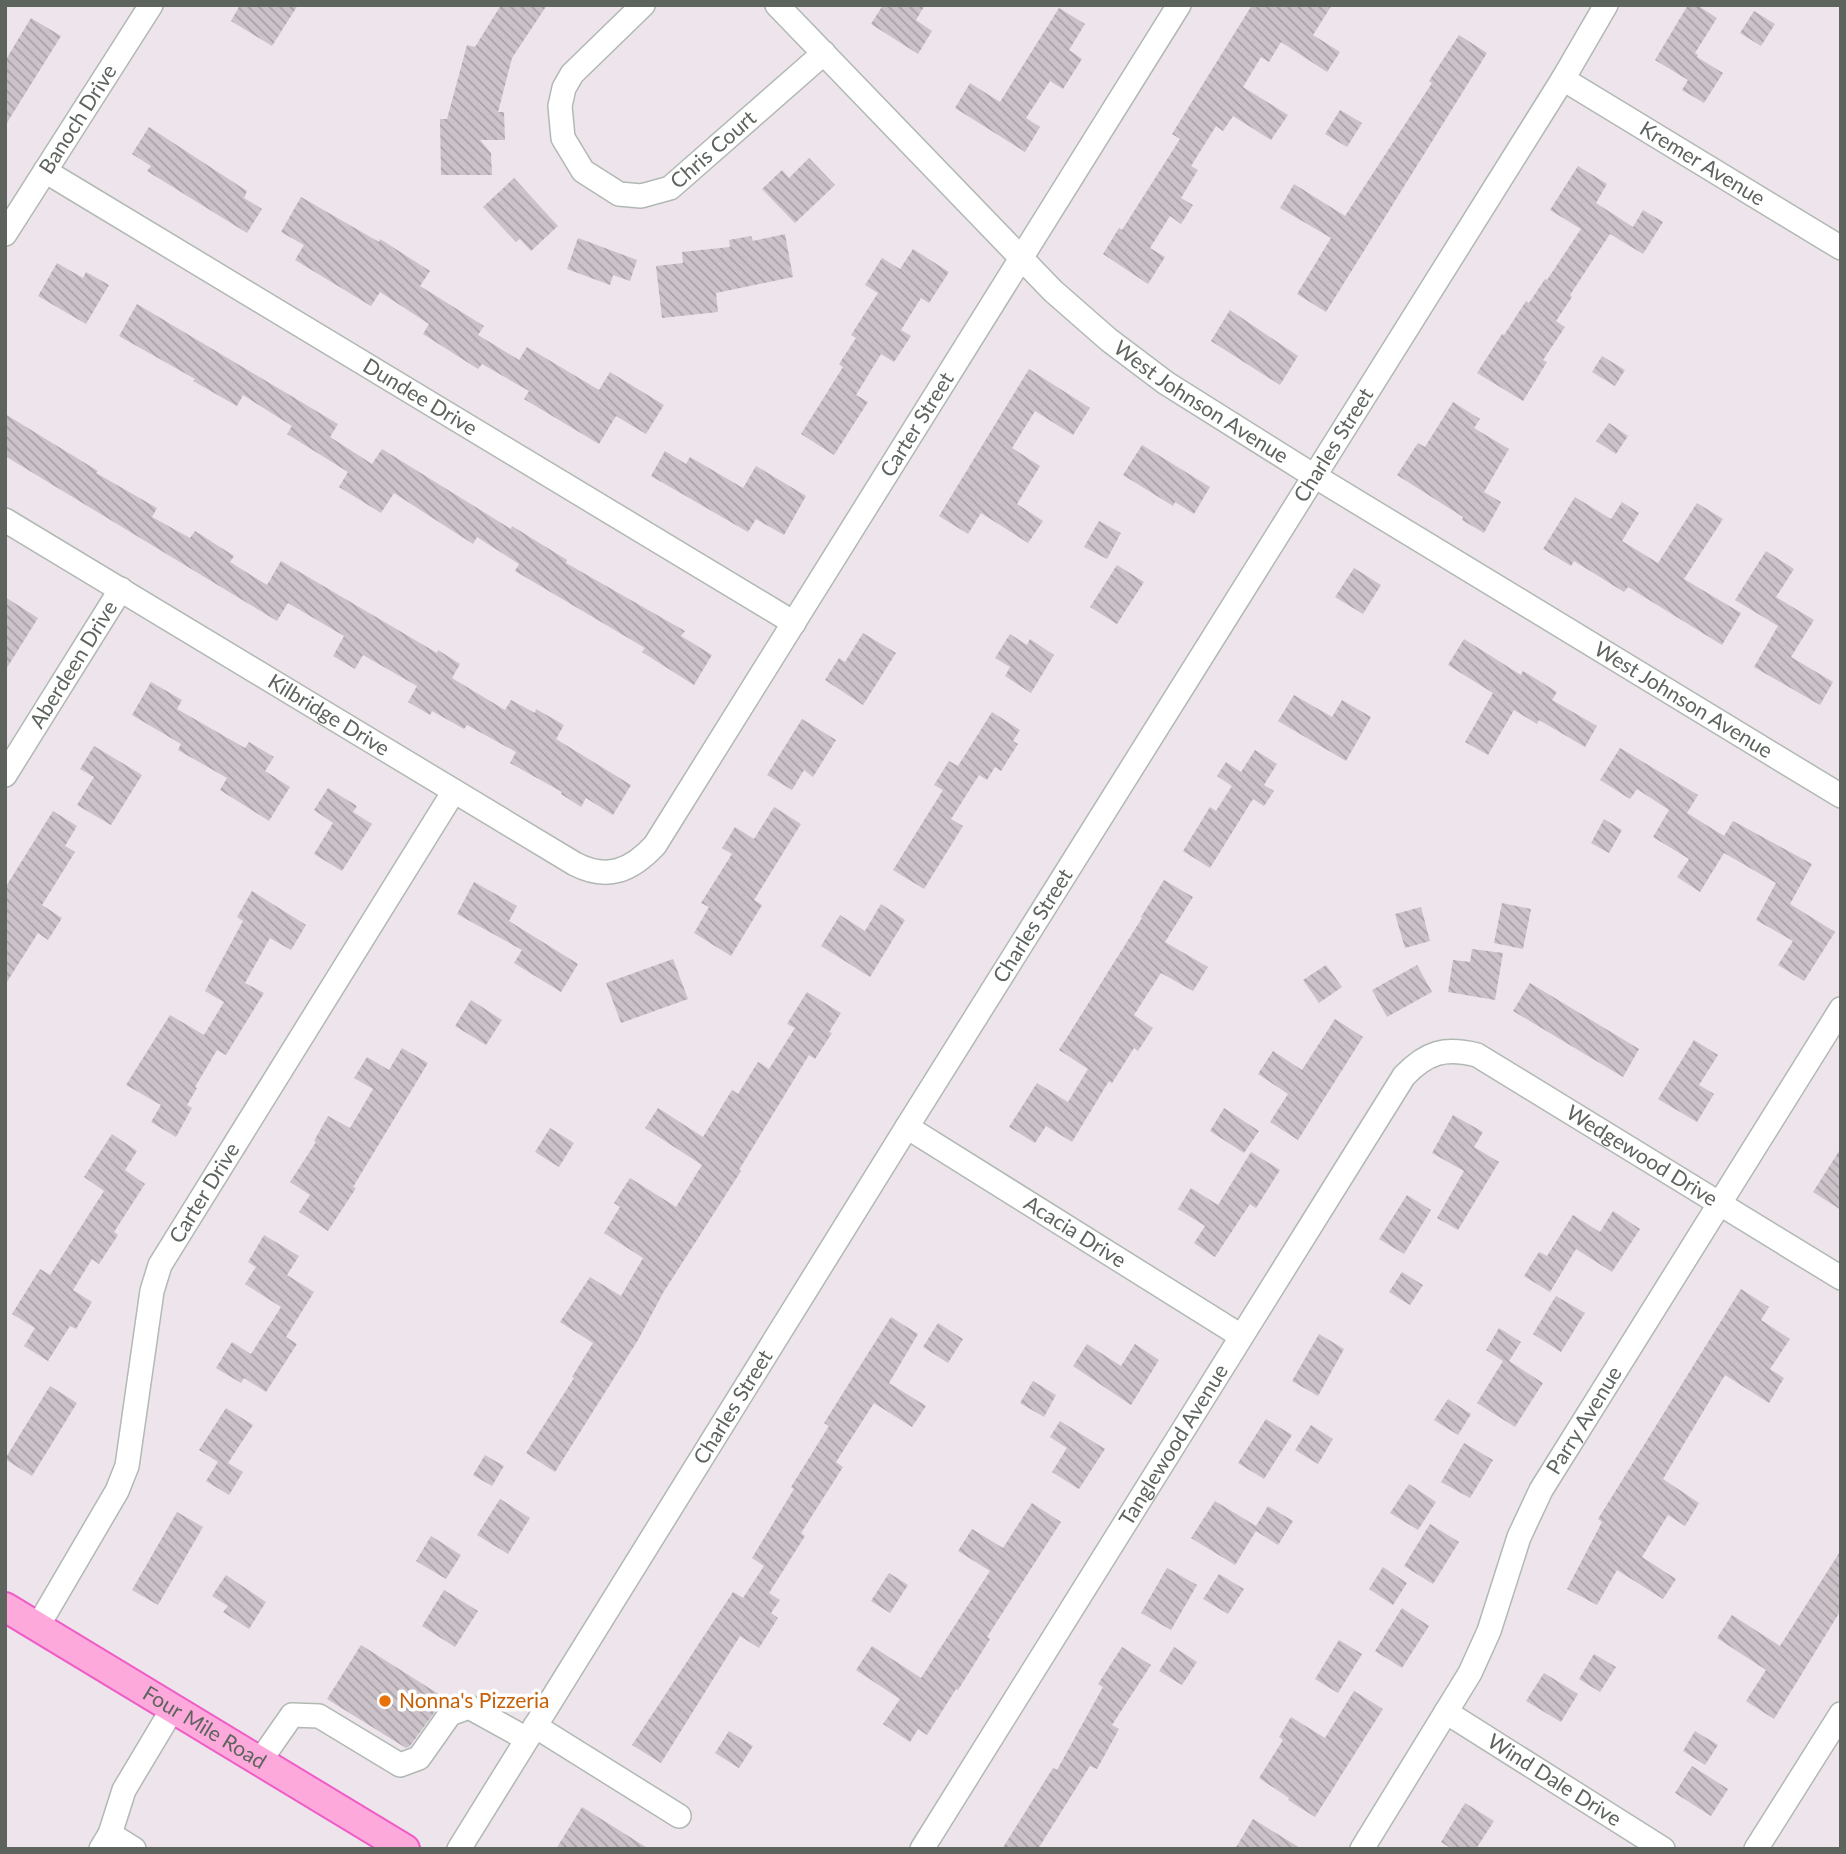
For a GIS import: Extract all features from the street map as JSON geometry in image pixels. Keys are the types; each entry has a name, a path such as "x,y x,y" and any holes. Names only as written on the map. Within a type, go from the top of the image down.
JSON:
{"main road":[{"name":"Four Mile Road","path":"16,1618 173,1708 405,1849"}],"street":[{"name":"Banoch Drive","path":"5,234 150,5"},
{"name":"Chris Court","path":"643,5 572,74 564,88 560,106 563,138 583,171 619,194 641,196 670,188 824,53"},
{"name":"West Johnson Avenue","path":"777,5 1053,291 1109,340 1166,383 1841,796"},
{"name":"Carter Street","path":"655,845 1179,5"},
{"name":"Charles Street","path":"459,1849 1563,79 1606,5"},
{"name":"Kremer Avenue","path":"1563,79 1841,248"},
{"name":"Dundee Drive","path":"45,171 794,623"},
{"name":"Kilbridge Drive","path":"5,520 581,867 615,872 641,860 655,845"},
{"name":"Aberdeen Drive","path":"5,775 121,589"},
{"name":"Carter Drive","path":"16,1618 117,1490 127,1466 152,1291 160,1265 454,790"},
{"name":"Parry Avenue","path":"1362,1849 1470,1673 1489,1631 1519,1537 1541,1490 1841,1009"},
{"name":"Wedgewood Drive","path":"1436,1053 1458,1050 1477,1055 1841,1278"},
{"name":"Tanglewood Avenue","path":"922,1849 1404,1076 1417,1062 1436,1053"},
{"name":"Acacia Drive","path":"907,1127 1241,1336"},
{"path":"260,1761 292,1716 318,1716 400,1765 419,1758 450,1714 469,1707 531,1732 680,1816"},
{"path":"134,1849 106,1841 124,1790 173,1708"},
{"name":"Wind Dale Drive","path":"1446,1712 1663,1849"},
{"path":"1756,1849 1841,1714"}],"building":[{"path":"240,5 298,5 272,46 231,21"},
{"path":"501,5 547,5 512,58 498,112 504,112 505,140 480,140 491,153 492,175 441,175 440,119 447,119 467,45 475,47"},
{"path":"883,5 925,5 916,20 932,31 918,54 871,24"},
{"path":"1252,5 1332,5 1313,35 1340,52 1327,72 1281,42 1269,62 1261,57 1243,87 1288,115 1271,140 1233,116 1223,131 1216,126 1191,166 1198,170 1181,198 1193,205 1181,224 1170,216 1150,248 1165,257 1148,284 1103,254 1119,228 1122,230 1180,139 1172,134"},
{"path":"1688,5 1697,5 1717,18 1695,53 1723,73 1704,103 1682,90 1688,80 1655,60"},
{"path":"1059,8 1085,24 1069,50 1082,59 1063,89 1050,81 1026,118 1040,127 1025,152 955,108 970,83 1000,102"},
{"path":"1754,11 1775,24 1761,46 1740,33"},
{"path":"31,18 61,36 5,126 5,61"},
{"path":"1459,35 1487,53 1326,312 1297,294 1331,238 1280,208 1294,184 1345,216 1432,83 1429,81"},
{"path":"1340,110 1362,123 1347,147 1325,134"},
{"path":"149,127 247,191 244,198 262,209 247,233 147,171 151,166 132,154"},
{"path":"809,158 835,185 795,223 762,189 782,170 789,178"},
{"path":"1578,166 1607,184 1596,203 1633,227 1643,210 1663,222 1643,254 1610,234 1556,321 1565,327 1543,360 1547,362 1523,401 1477,373 1502,334 1504,335 1526,301 1529,303 1545,279 1547,280 1581,229 1550,210"},
{"path":"514,178 558,226 531,251 520,239 516,242 483,207"},
{"path":"301,197 379,242 380,239 430,271 420,286 484,326 478,335 519,360 527,347 599,390 610,372 664,405 646,434 616,416 599,444 524,399 529,391 482,364 478,369 423,334 429,324 380,292 371,306 295,260 304,245 281,232"},
{"path":"785,234 793,277 716,293 718,312 662,318 656,266 683,263 682,252 730,247 729,240 751,236 753,241"},
{"path":"578,238 637,260 630,281 613,275 610,285 567,269"},
{"path":"913,249 949,272 929,303 921,298 901,330 911,336 894,362 881,354 856,395 868,402 834,455 801,434 843,367 839,364 856,338 851,335 878,293 865,285 882,258 900,269"},
{"path":"57,263 83,278 86,272 109,285 86,324 38,296"},
{"path":"137,304 338,424 330,437 372,464 382,449 511,529 512,526 567,560 566,563 685,631 681,636 712,655 694,685 642,652 645,648 515,571 519,564 477,537 473,544 394,493 381,513 339,487 348,472 287,434 292,426 243,395 237,406 119,336"},
{"path":"1230,310 1298,356 1280,385 1211,341"},
{"path":"1602,356 1625,370 1615,386 1592,372"},
{"path":"1029,369 1090,408 1073,435 1035,411 1012,448 1040,466 1017,504 1043,521 1028,543 981,513 968,534 939,516"},
{"path":"1453,402 1480,419 1474,428 1509,449 1484,492 1501,502 1484,533 1397,475 1418,443 1425,447"},
{"path":"5,414 98,471 96,473 157,508 152,517 190,538 195,531 234,556 230,562 267,585 281,561 460,664 452,678 505,710 511,700 535,713 536,709 564,725 556,739 631,785 613,815 586,798 581,807 561,794 562,792 510,763 516,752 467,725 464,729 432,711 430,715 408,702 417,686 363,655 355,669 333,656 344,636 288,603 277,621 5,456"},
{"path":"1609,423 1628,436 1616,454 1596,441"},
{"path":"1142,445 1210,487 1194,514 1175,502 1173,506 1123,475"},
{"path":"665,451 686,464 690,457 743,488 756,466 806,496 784,535 756,519 748,532 651,476"},
{"path":"1575,497 1611,519 1622,502 1639,513 1622,541 1658,563 1697,503 1723,519 1684,579 1741,613 1722,645 1628,587 1624,592 1574,561 1571,566 1543,549"},
{"path":"1099,521 1121,533 1107,559 1084,547"},
{"path":"1766,551 1794,569 1776,597 1814,620 1791,657 1833,682 1820,705 1754,667 1778,626 1735,600"},
{"path":"1117,565 1144,582 1117,624 1090,607"},
{"path":"1354,568 1381,585 1363,614 1335,597"},
{"path":"5,597 38,618 5,671"},
{"path":"863,633 896,653 863,705 825,680 839,658 845,662"},
{"path":"1010,634 1027,645 1030,639 1054,655 1031,693 1005,676 1010,667 995,658"},
{"path":"1464,639 1521,675 1523,671 1557,692 1552,700 1597,726 1585,747 1539,720 1537,724 1514,710 1488,755 1465,742 1493,693 1448,665"},
{"path":"151,682 182,700 177,709 245,748 249,742 274,757 265,771 290,787 269,821 220,790 227,778 178,750 181,744 132,715"},
{"path":"1294,695 1332,717 1342,700 1371,717 1346,761 1278,721"},
{"path":"992,712 1020,730 1013,741 1018,744 1001,771 995,767 987,780 979,775 951,819 963,826 924,889 893,870 943,790 934,785 949,761 958,766"},
{"path":"802,719 836,740 813,777 804,770 792,790 767,775"},
{"path":"94,746 142,775 111,825 77,805 94,777 80,769"},
{"path":"1620,748 1698,795 1687,813 1724,836 1733,821 1812,864 1790,904 1835,932 1804,981 1778,965 1793,941 1756,920 1776,883 1724,853 1700,892 1677,877 1689,859 1653,837 1669,810 1637,789 1630,799 1600,780"},
{"path":"1255,750 1277,764 1264,785 1274,791 1264,806 1253,799 1210,868 1183,851 1210,807 1216,811 1232,786 1217,776 1226,762 1241,772"},
{"path":"328,788 357,806 353,812 372,824 342,871 314,854 333,823 314,810"},
{"path":"774,807 801,824 754,900 762,905 731,956 694,933 709,907 701,903 732,854 722,848 735,827 754,839"},
{"path":"53,811 77,826 65,846 75,852 42,905 62,918 48,940 38,933 5,985 5,888"},
{"path":"1604,819 1622,830 1609,853 1591,843"},
{"path":"1164,880 1193,897 1165,942 1208,967 1193,991 1161,973 1134,1015 1153,1028 1138,1051 1134,1048 1112,1083 1109,1081 1072,1142 1046,1126 1035,1143 1009,1127 1037,1083 1068,1102 1088,1069 1059,1050"},
{"path":"474,882 517,906 509,921 578,964 561,992 514,963 522,950 457,914"},
{"path":"252,891 306,925 291,950 270,938 245,983 264,993 226,1055 217,1050 195,1087 197,1088 187,1105 192,1108 176,1137 151,1122 161,1105 126,1085 170,1015 204,1035 224,1002 205,991 243,921 237,917"},
{"path":"1502,903 1531,909 1523,949 1494,943"},
{"path":"881,904 905,920 870,977 821,946 840,915 865,931"},
{"path":"1421,907 1430,941 1405,948 1395,914"},
{"path":"1472,949 1503,953 1495,1000 1448,992 1453,960 1470,962"},
{"path":"673,959 688,999 621,1023 606,983"},
{"path":"1326,965 1342,987 1319,1003 1303,980"},
{"path":"1417,965 1432,992 1387,1017 1372,990"},
{"path":"1530,983 1639,1049 1623,1077 1513,1011"},
{"path":"807,992 841,1013 829,1032 832,1033 815,1059 809,1055 739,1170 741,1171 663,1293 638,1340 555,1472 526,1453 593,1343 560,1322 590,1277 621,1296 643,1258 604,1233 620,1207 614,1203 630,1178 676,1207 702,1165 645,1128 658,1108 703,1137 732,1090 738,1094 758,1062 769,1069 795,1028 787,1024"},
{"path":"471,1000 502,1020 486,1045 455,1026"},
{"path":"1335,1019 1363,1037 1298,1140 1270,1122 1288,1094 1258,1074 1273,1051 1302,1070"},
{"path":"1694,1040 1718,1055 1699,1085 1714,1094 1697,1122 1658,1099"},
{"path":"402,1048 428,1063 328,1231 299,1212 310,1195 290,1182 316,1142 314,1141 328,1116 350,1128 373,1089 354,1078 367,1057 389,1070"},
{"path":"1224,1108 1259,1131 1244,1153 1210,1131"},
{"path":"1453,1115 1483,1132 1474,1147 1499,1162 1458,1230 1437,1218 1464,1171 1432,1153"},
{"path":"550,1128 574,1143 559,1167 535,1152"},
{"path":"112,1134 137,1151 125,1170 145,1184 114,1232 118,1235 99,1264 92,1259 73,1290 92,1302 76,1329 70,1326 48,1361 24,1346 35,1328 12,1314 40,1269 50,1275 104,1191 84,1177"},
{"path":"1841,1148 1841,1210 1813,1192"},
{"path":"1251,1152 1280,1170 1256,1208 1250,1204 1215,1257 1194,1243 1205,1226 1178,1209 1191,1188 1218,1205"},
{"path":"1407,1195 1431,1210 1404,1254 1379,1239"},
{"path":"1613,1211 1640,1229 1612,1272 1576,1249 1550,1292 1524,1276 1539,1252 1547,1256 1573,1215 1600,1232"},
{"path":"264,1235 299,1256 287,1275 314,1292 286,1337 297,1344 266,1392 244,1378 241,1383 216,1368 232,1342 251,1354 281,1307 245,1284 256,1267 248,1262"},
{"path":"1402,1272 1423,1285 1410,1305 1389,1292"},
{"path":"1741,1289 1769,1307 1761,1320 1790,1339 1770,1369 1784,1378 1769,1403 1725,1375 1663,1479 1699,1503 1685,1526 1668,1515 1642,1557 1676,1579 1663,1599 1617,1570 1597,1605 1567,1589 1602,1522 1598,1519"},
{"path":"1556,1296 1585,1313 1561,1352 1533,1334"},
{"path":"891,1317 918,1334 889,1383 926,1406 912,1427 874,1403 836,1462 843,1467 801,1533 805,1536 769,1593 780,1600 771,1613 778,1618 759,1648 740,1636 661,1763 632,1745 733,1592 743,1598 764,1566 752,1558 829,1426 824,1423"},
{"path":"938,1323 963,1339 948,1363 923,1347"},
{"path":"1499,1328 1521,1342 1509,1361 1543,1383 1515,1427 1477,1403 1503,1361 1486,1350"},
{"path":"1319,1334 1344,1349 1318,1396 1292,1381"},
{"path":"1087,1344 1121,1366 1135,1344 1159,1360 1131,1405 1073,1366"},
{"path":"1033,1381 1056,1395 1044,1417 1020,1403"},
{"path":"50,1386 77,1403 32,1476 5,1459"},
{"path":"1448,1399 1471,1414 1458,1435 1434,1420"},
{"path":"226,1408 253,1425 228,1463 243,1472 229,1495 206,1481 218,1462 199,1450"},
{"path":"1266,1419 1292,1435 1264,1479 1238,1463"},
{"path":"1060,1421 1105,1449 1079,1489 1052,1472 1067,1448 1050,1437"},
{"path":"1311,1425 1333,1439 1318,1464 1295,1450"},
{"path":"1464,1443 1493,1460 1470,1498 1441,1482"},
{"path":"485,1455 504,1466 492,1486 473,1475"},
{"path":"1409,1484 1436,1502 1418,1530 1390,1513"},
{"path":"500,1499 530,1518 508,1554 477,1535"},
{"path":"1215,1501 1256,1526 1268,1506 1293,1521 1278,1545 1256,1531 1235,1565 1191,1538"},
{"path":"1032,1503 1061,1522 987,1637 990,1639 958,1690 956,1689 927,1735 918,1729 910,1742 883,1724 900,1699 856,1670 872,1646 921,1678 990,1571 958,1551 972,1529 1003,1548"},
{"path":"177,1512 203,1527 158,1605 132,1590"},
{"path":"1430,1524 1459,1542 1433,1584 1404,1566"},
{"path":"431,1536 461,1555 446,1579 416,1561"},
{"path":"1841,1550 1841,1610 1774,1719 1746,1701 1766,1670 1717,1638 1732,1615 1780,1646"},
{"path":"1383,1567 1407,1583 1393,1605 1369,1589"},
{"path":"1167,1568 1197,1585 1171,1630 1141,1613"},
{"path":"889,1573 908,1585 890,1613 871,1601"},
{"path":"1219,1574 1244,1589 1228,1614 1203,1599"},
{"path":"226,1575 266,1602 249,1629 223,1612 228,1606 212,1596"},
{"path":"444,1590 478,1611 455,1647 422,1626"},
{"path":"1402,1608 1429,1626 1402,1668 1375,1651"},
{"path":"1339,1640 1362,1654 1338,1693 1315,1679"},
{"path":"361,1645 448,1700 439,1706 406,1748 327,1699"},
{"path":"1122,1647 1151,1665 1112,1725 1119,1729 1097,1769 1090,1766 1038,1849 1002,1849 1053,1768 1057,1770 1103,1687 1098,1684"},
{"path":"1174,1647 1197,1662 1182,1685 1159,1671"},
{"path":"1594,1654 1616,1667 1600,1692 1579,1679"},
{"path":"1544,1673 1578,1694 1561,1722 1526,1701"},
{"path":"1354,1691 1383,1709 1315,1817 1259,1778 1283,1740 1279,1737 1291,1717 1325,1738"},
{"path":"729,1731 753,1746 739,1768 715,1753"},
{"path":"1695,1731 1718,1745 1705,1765 1683,1751"},
{"path":"1692,1766 1728,1789 1711,1816 1675,1793"},
{"path":"1465,1803 1494,1821 1476,1849 1452,1849 1441,1842"},
{"path":"582,1807 649,1849 556,1849"},
{"path":"1253,1819 1302,1849 1235,1849"}],"place":[{"name":"Nonna's Pizzeria","path":"385,1701"}]}
